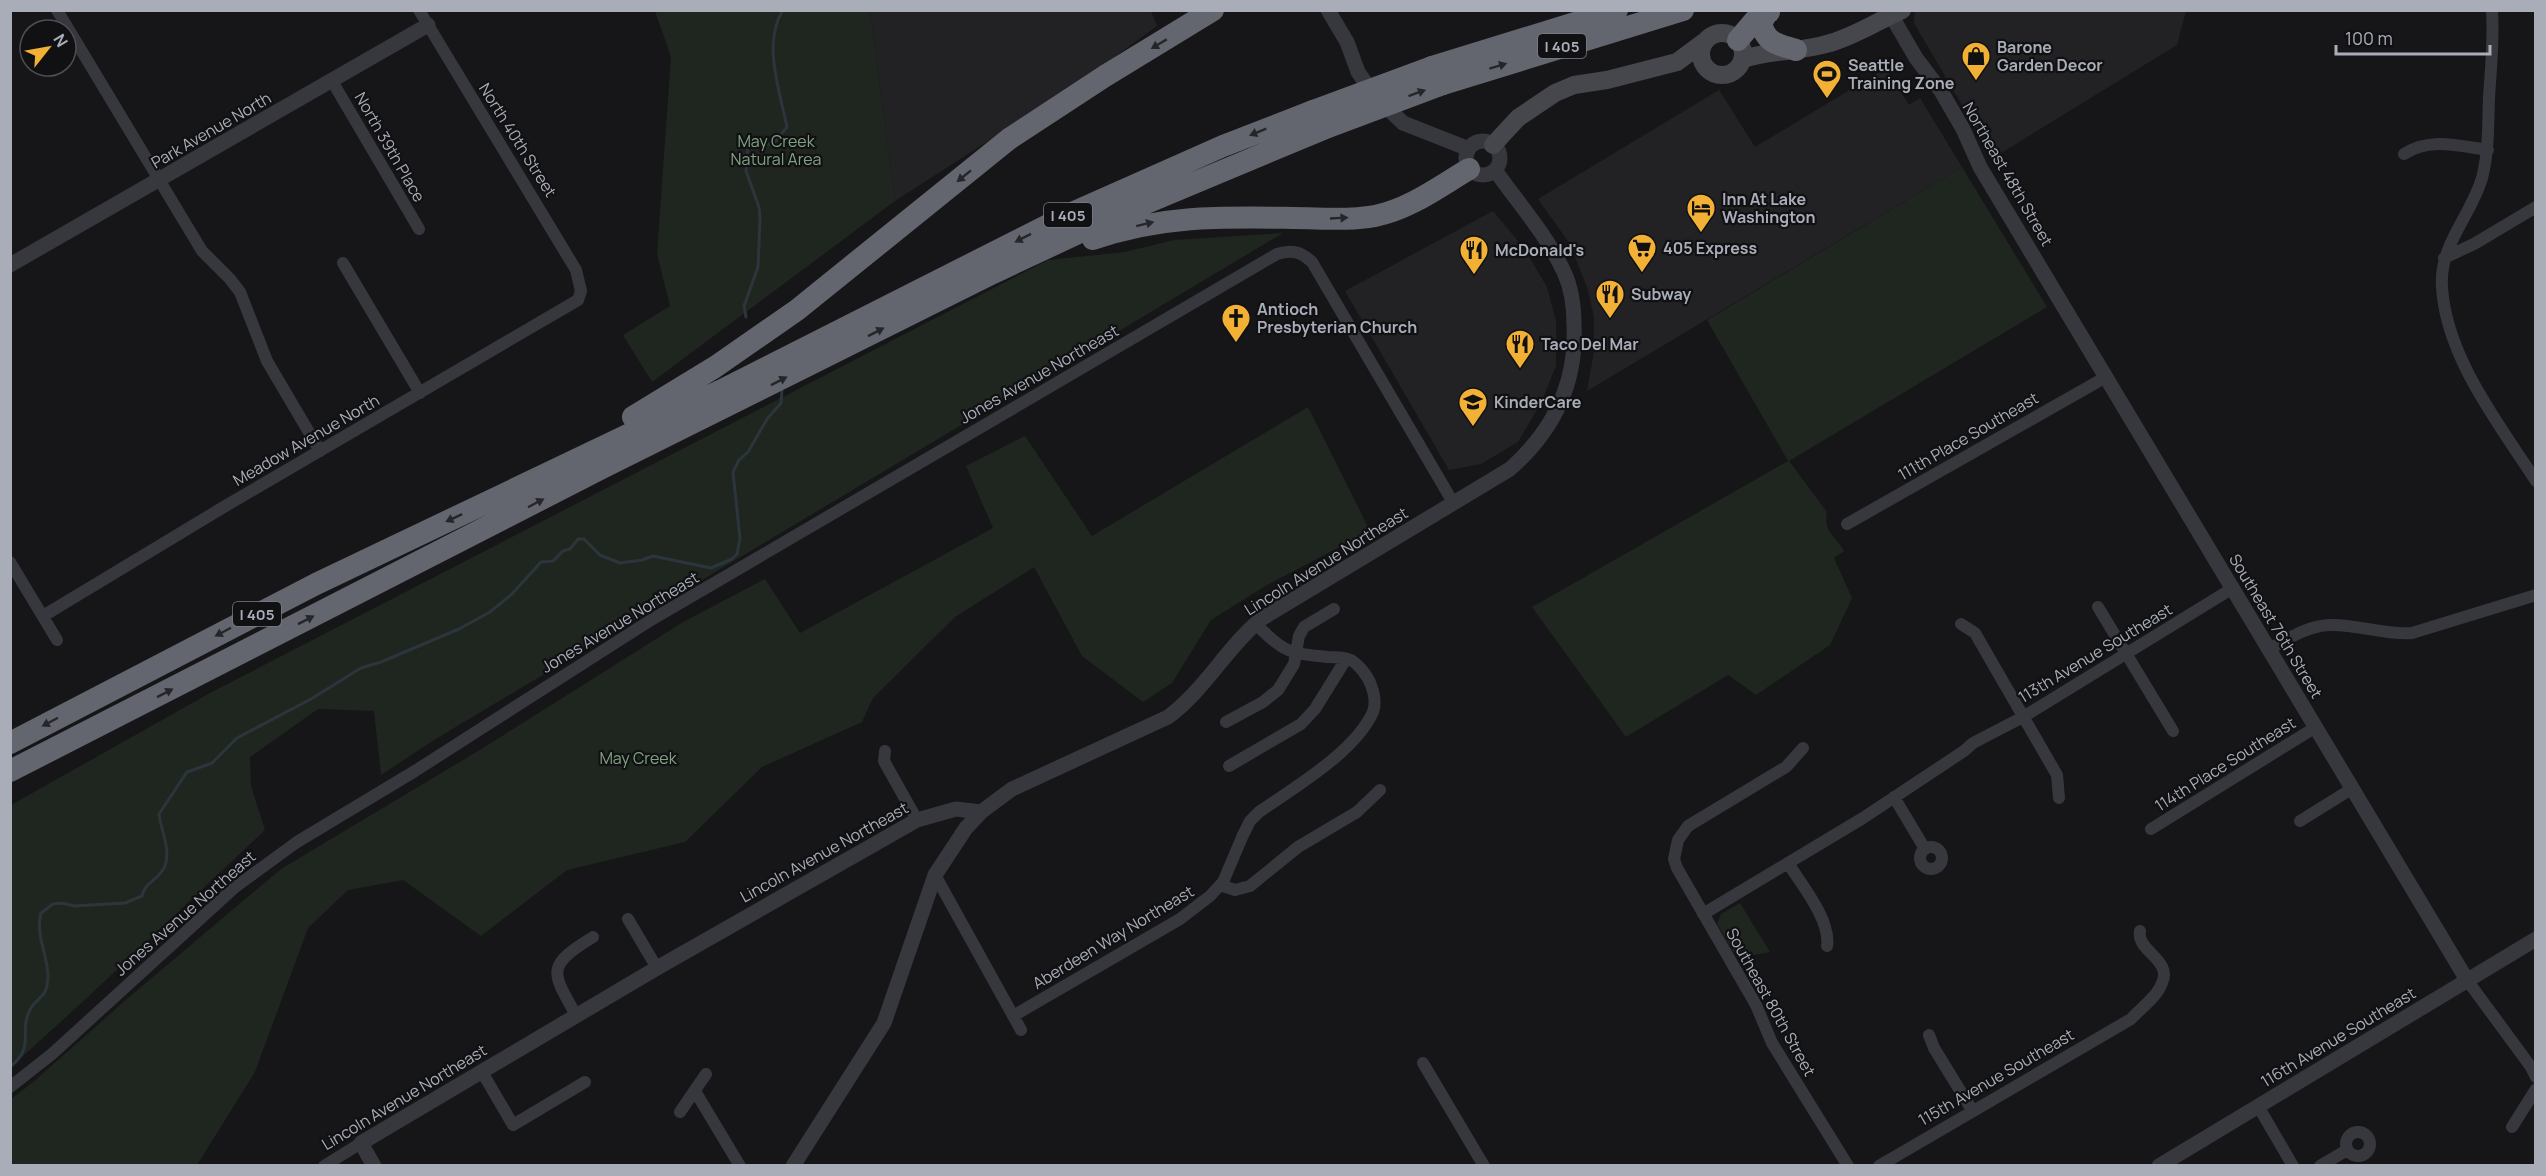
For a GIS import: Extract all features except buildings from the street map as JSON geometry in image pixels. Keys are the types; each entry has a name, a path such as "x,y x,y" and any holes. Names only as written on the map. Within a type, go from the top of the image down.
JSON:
{"highway":[{"path":"507,493 715,367 797,310 1009,139 1105,76 1213,10"},
{"name":"I 405","path":"834,343 914,312 1318,120 1617,10"},
{"name":"I 405","path":"1437,76 1683,10"},
{"path":"1740,48 1755,20 1770,12"},
{"path":"1770,12 1761,23 1764,34 1772,43 1796,50"},
{"name":"I 405","path":"10,771 602,468 723,399 834,343 1072,213 1223,146 1318,120"},
{"path":"914,312 1110,233 1158,221 1200,217 1376,216 1409,205 1469,159"},
{"name":"I 405","path":"10,743 316,584 507,493 723,399"},
{"path":"10,784 113,719"}],"main road":[{"path":"1740,48 1767,51 1796,50 1833,43 1897,13"},
{"path":"1493,145 1518,118 1555,93 1574,85 1606,80 1677,62 1709,37 1721,33 1727,33 1740,48 1740,65 1729,74 1715,74 1705,66 1677,62"},
{"path":"1704,42 1701,54 1705,66"}],"street":[{"path":"57,10 202,251 240,292 267,361 320,450"},
{"name":"North 40th Street","path":"419,10 555,231 576,270 581,291"},
{"path":"1328,10 1347,42 1358,72 1374,95 1403,123 1469,159 1479,175 1495,170 1500,160 1497,149 1493,145 1478,142 1469,159"},
{"path":"2492,10 2488,150 2474,198 2444,258 2441,286 2447,323 2454,342 2494,418 2535,481"},
{"name":"Northeast 48th Street","path":"1897,13 1920,64 1941,91 1963,129 1980,166 2055,290"},
{"name":"Park Avenue North","path":"10,265 428,25"},
{"name":"North 39th Place","path":"332,81 419,229"},
{"path":"2404,154 2415,146 2432,143 2488,150"},
{"name":"Lincoln Avenue Northeast","path":"324,1166 576,1015 916,820 956,809 981,812 1012,789 1168,717 1189,700 1243,636 1256,624 1510,469 1536,444 1559,410 1573,367 1574,309 1565,273 1495,170"},
{"path":"2444,258 2535,207"},
{"name":"Jones Avenue Northeast","path":"10,1087 52,1054 234,888 297,842 415,771 651,620 1285,251 1299,253 1312,262 1454,504"},
{"path":"343,263 420,393"},
{"name":"Southeast 76th Street","path":"2055,290 2467,980"},
{"name":"Meadow Avenue North","path":"43,616 320,450 573,304 578,300 581,291"},
{"name":"111th Place Southeast","path":"1847,524 2106,377"},
{"path":"10,562 57,640"},
{"name":"113th Avenue Southeast","path":"1788,863 1964,752 1973,743 2023,717 2233,588"},
{"path":"2269,649 2310,629 2329,625 2394,635 2412,633 2535,596"},
{"path":"2098,607 2173,731"},
{"path":"1226,723 1263,702 1278,690 1290,674 1298,640 1304,627 1334,609"},
{"path":"1229,766 1301,724 1315,709 1346,659 1296,654 1284,650 1256,624"},
{"path":"1960,624 1975,633 2057,775 2059,798"},
{"name":"Aberdeen Way Northeast","path":"1013,1016 1180,919 1199,906 1220,885 1250,821 1259,812 1329,764 1359,731 1373,710 1374,702 1370,681 1352,660 1346,659"},
{"name":"114th Place Southeast","path":"2151,829 2316,727"},
{"name":"Southeast 80th Street","path":"1803,748 1786,767 1688,826 1682,831 1675,850 1677,868 1756,1005 1772,1043 1848,1166"},
{"path":"885,751 884,761 916,820"},
{"path":"2300,821 2353,788"},
{"path":"1220,885 1235,890 1250,886 1298,847 1357,812 1380,790"},
{"path":"1894,797 1925,849"},
{"path":"793,1166 884,1023 935,875 966,828 981,812"},
{"path":"1703,914 1788,863 1822,919 1828,937 1827,946"},
{"path":"935,875 1021,1030"},
{"path":"628,919 657,968"},
{"name":"115th Avenue Southeast","path":"1879,1166 2131,1019 2158,991 2164,977 2162,966 2141,942 2140,931"},
{"path":"576,1015 556,981 557,969 567,953 592,937"},
{"name":"116th Avenue Southeast","path":"2159,1166 2535,939"},
{"path":"2467,980 2531,1067 2535,1077"},
{"path":"1929,1035 1934,1048 1972,1110"},
{"path":"1423,1063 1484,1166"},
{"path":"482,1072 513,1125 585,1082"},
{"path":"680,1112 706,1074"},
{"path":"2512,1127 2535,1089"},
{"path":"694,1091 740,1166"},
{"path":"2258,1106 2293,1166"},
{"path":"361,1143 374,1166"},
{"path":"2320,1166 2347,1150"}],"shaded area":[{"path":"1915,10 2186,11 2177,45 1993,158 1914,23"},
{"path":"870,11 1151,11 1157,26 1083,80 895,201"},
{"path":"1886,68 1909,105 1920,98 1962,167 1587,391 1594,352 1594,318 1588,290 1570,244 1538,199 1719,90 1755,147"},
{"path":"1493,211 1524,248 1547,287 1556,321 1556,366 1541,403 1518,442 1481,464 1449,470 1345,291"}],"green space":[{"name":"May Creek Natural Area","path":"655,11 870,11 895,201 652,382 623,335 670,306 657,254 671,57"},
{"path":"1962,167 2047,307 1789,461 1827,512 1828,529 1844,551 1834,558 1852,598 1830,645 1756,695 1728,675 1626,737 1532,607 1788,461 1707,320"},
{"path":"1283,233 434,740 381,775 374,711 318,709 250,757 251,786 265,830 11,1067 11,805 210,693 1048,260 1125,252 1174,240"},
{"name":"May Creek","path":"1308,407 1370,531 1267,585 1211,620 1172,683 1143,702 1082,656 1034,567 955,617 873,698 862,722 762,767 685,842 567,870 481,936 403,880 348,890 308,928 255,1072 197,1165 11,1165 11,1099 281,869 483,748 683,622 765,579 800,633 993,528 966,466 1025,436 1092,536"},
{"path":"1740,903 1770,952 1737,958 1717,924 1721,914"}],"waterway":[{"name":"May Creek","path":"746,317 744,306 758,267 760,219 759,207 746,171 748,146 773,144 787,127 774,68 773,52 777,23 783,10"},
{"name":"May Creek","path":"10,1067 23,1052 27,1017 31,1008 46,989 48,977 40,929 41,913 53,904 62,903 74,906 125,903 142,896 146,888 163,870 167,860 159,814 187,772 212,763 237,738 311,699 361,668 381,662 459,629 490,612 512,594 541,562 553,561 563,551 570,549 578,539 584,539 600,555 620,563 653,556 711,568 732,559 737,554 740,539 733,472 739,460 748,452 767,419 781,403 782,390"}],"place":[{"name":"Barone Garden Decor","path":"1976,82"},
{"name":"Seattle Training Zone","path":"1827,100"},
{"name":"Inn At Lake Washington","path":"1701,234"},
{"name":"405 Express","path":"1642,274"},
{"name":"McDonald's","path":"1474,276"},
{"name":"Subway","path":"1610,320"},
{"name":"Antioch Presbyterian Church","path":"1236,344"},
{"name":"Taco Del Mar","path":"1520,370"},
{"name":"KinderCare","path":"1473,428"}]}
